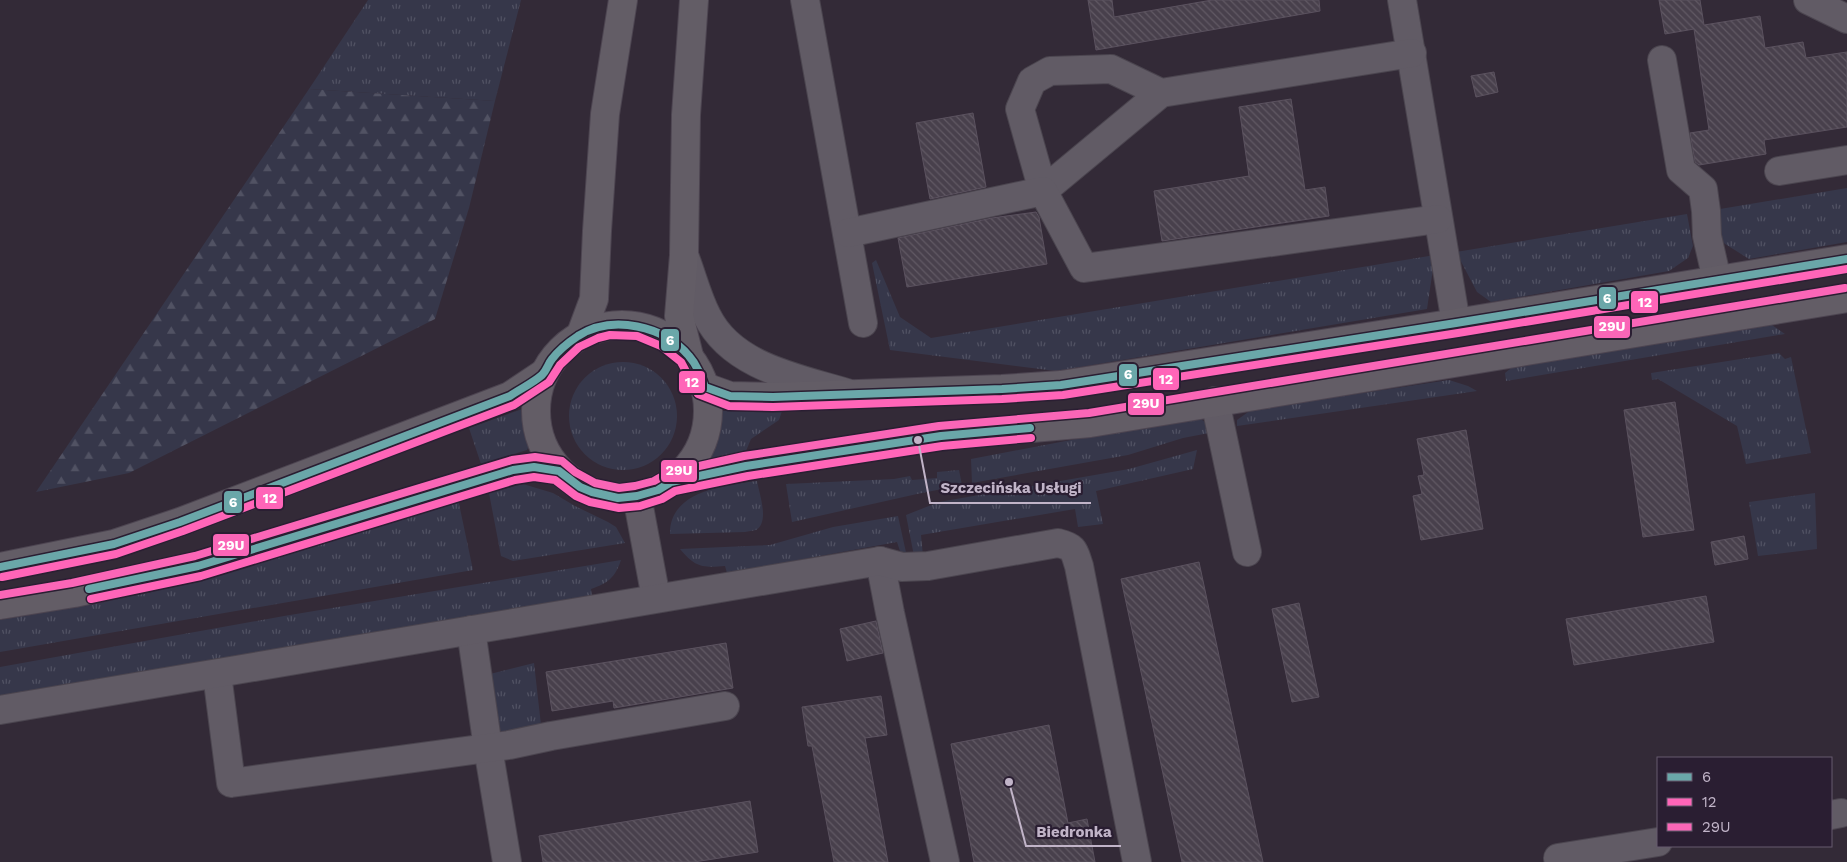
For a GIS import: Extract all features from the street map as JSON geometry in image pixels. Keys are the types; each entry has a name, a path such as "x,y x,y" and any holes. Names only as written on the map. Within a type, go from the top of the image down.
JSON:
{"main road":[{"path":"581,334 594,299 605,114 623,0"},
{"path":"689,356 679,316 684,255 686,115 694,0"},
{"path":"705,386 730,396 774,397 1002,390 1061,385 1847,259"},
{"path":"671,482 746,466 941,436 1090,423 1847,298"},
{"path":"611,325 628,325 662,334 689,356 705,386 708,422 704,440 696,456 685,471 658,490 637,496 618,498 592,492 569,480 559,471 547,454 539,435 536,408 537,394 543,374 552,359 564,346 581,334 611,325"},
{"path":"0,566 114,544 180,522 510,396 543,374"},
{"path":"0,605 74,593 198,566 513,470 534,467 559,471"}],"lane":[{"path":"804,0 863,323"},
{"path":"1402,0 1456,323"},
{"path":"1808,0 1847,19"},
{"path":"848,233 1043,192 1161,93 1412,54"},
{"path":"1662,60 1681,170 1703,189 1707,236 1717,280"},
{"path":"1161,93 1111,69 1050,71 1032,81 1020,109 1043,192 1084,268 1438,219"},
{"path":"1779,171 1847,160"},
{"path":"684,255 707,317 723,338 743,354 768,368 850,394"},
{"path":"1215,401 1247,552"},
{"path":"637,496 656,598"},
{"path":"0,710 880,561 902,567 928,566 1058,543 1069,545 1073,548 1079,566 1138,862"},
{"path":"880,561 945,862"},
{"path":"471,630 506,862"},
{"path":"217,674 231,783 488,748 724,706"},
{"path":"1558,858 1657,842"}],"green space":[{"path":"368,0 521,0 495,101 309,89"},
{"path":"309,89 495,101 469,208 435,319 129,473 36,492"},
{"path":"1847,188 1847,242 1749,259 1722,242 1714,210"},
{"path":"1687,214 1693,246 1688,258 1669,271 1491,302 1477,292 1456,252"},
{"path":"1435,255 1427,309 1056,371 890,350 872,263 876,260 900,317 931,338"},
{"path":"1769,323 1785,334 1506,381 1505,373 1516,364"},
{"path":"1779,353 1785,359 1791,357 1811,453 1746,464 1737,426 1658,379 1652,380 1651,373"},
{"path":"623,362 644,366 661,378 673,395 677,416 673,437 661,454 644,466 623,470 602,466 585,454 573,437 569,416 573,395 585,378 602,366"},
{"path":"1449,380 1477,391 1237,426 1237,420 1251,410"},
{"path":"528,407 531,442 527,450 481,464 469,428"},
{"path":"722,411 782,411 779,420 751,439 746,451 708,459 707,454"},
{"path":"1196,416 1205,422 1209,433 1183,438 1128,455 972,483 971,459"},
{"path":"1197,450 1193,469 1096,491 1103,524 1078,527 1075,509 921,535 923,556 914,556 906,515 939,502 1129,469"},
{"path":"959,470 962,485 792,522 786,484 894,479 910,476 912,480 937,478 937,472"},
{"path":"757,481 763,514 760,526 756,530 670,534 672,520 679,508 689,499 715,488"},
{"path":"523,484 553,493 608,522 616,527 625,543 513,561 501,556 489,493"},
{"path":"1815,493 1817,549 1758,556 1749,502"},
{"path":"458,499 473,570 0,652 0,620 148,593"},
{"path":"898,516 907,557 902,557 897,542 727,573 725,566 710,567 695,563 680,549 770,545 833,527"},
{"path":"621,560 610,579 591,589 592,596 0,699 0,667 284,616"},
{"path":"534,663 541,725 501,734 490,674"}],"building":[{"path":"1088,0 1112,0 1114,17 1212,0 1319,0 1320,11 1096,50"},
{"path":"1659,0 1700,0 1704,25 1760,16 1765,48 1803,42 1806,58 1847,52 1847,127 1764,140 1766,154 1699,165 1695,162 1690,133 1709,130 1694,29 1665,34"},
{"path":"1494,72 1498,92 1476,97 1471,76"},
{"path":"1291,99 1305,190 1325,187 1329,216 1162,241 1154,191 1249,176 1239,107"},
{"path":"973,113 986,187 930,199 916,123"},
{"path":"1036,212 1039,217 1047,264 907,287 898,238 992,218"},
{"path":"1675,402 1694,530 1643,537 1624,410"},
{"path":"1466,430 1483,529 1421,540 1413,496 1422,494 1418,476 1424,475 1417,439"},
{"path":"1744,536 1748,559 1715,565 1711,542"},
{"path":"1199,562 1263,862 1182,862 1121,579"},
{"path":"1706,596 1714,642 1574,665 1566,619"},
{"path":"1299,603 1319,697 1292,702 1272,609"},
{"path":"876,621 883,653 847,661 840,629"},
{"path":"726,643 733,688 614,708 613,701 552,711 546,672"},
{"path":"881,696 887,735 865,738 888,862 834,862 812,746 808,746 802,707"},
{"path":"1049,725 1068,823 1087,819 1095,862 974,862 951,744"},
{"path":"750,801 758,852 694,862 543,862 539,836"}],"transit line":[{"name":"6","path":"0,567 114,544 180,522 510,396 542,375 555,356 571,341 592,329 607,326 637,326 666,337 692,359 705,387 730,396 773,397 1002,389 1061,385 1847,259"},
{"name":"12","path":"2,577 116,554 183,531 514,405 549,382 560,365 579,347 598,338 610,335 637,336 661,346 681,362 698,394 729,406 773,407 1002,399 1063,395 1847,269"},
{"name":"29U","path":"0,595 72,583 195,556 512,460 535,457 562,461 575,472 595,483 619,488 635,486 654,481 668,473 744,456 939,426 1089,413 1845,288"},
{"name":"6","path":"89,589 198,566 513,470 534,467 559,471 580,487 618,498 637,496 658,490 671,482 746,466 941,436 1030,428"},
{"name":"12","path":"91,599 201,576 515,480 534,477 555,480 576,496 590,502 619,508 640,506 662,499 675,491 748,476 942,446 1031,438"}],"place":[{"name":"Szczecińska Usługi","path":"918,440"},
{"name":"Biedronka","path":"1009,782"}]}
